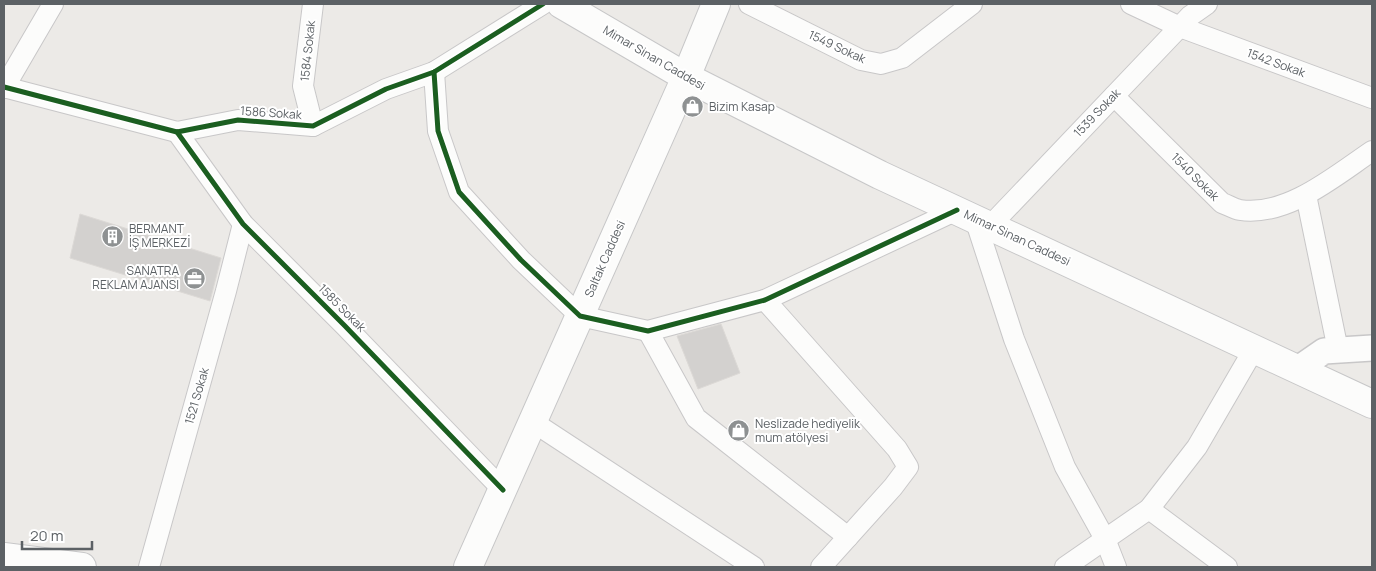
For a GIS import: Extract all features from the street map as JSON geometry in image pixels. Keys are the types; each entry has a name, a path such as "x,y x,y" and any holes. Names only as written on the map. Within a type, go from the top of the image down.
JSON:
{"main road":[{"name":"Mimar Sinan Caddesi","path":"561,4 686,77 880,175 1372,404"},
{"name":"Saltak Caddesi","path":"468,567 686,77 716,4"},
{"path":"4,557 82,567"}],"street":[{"path":"4,87 53,4"},
{"name":"1584 Sokak","path":"313,4 303,86 313,126"},
{"name":"1586 Sokak","path":"4,87 176,132 238,120 313,126 386,89 434,72 543,4"},
{"name":"1549 Sokak","path":"749,4 860,60 881,64 902,58 972,4"},
{"name":"1542 Sokak","path":"1131,4 1180,27 1372,98"},
{"name":"1539 Sokak","path":"974,218 1114,96 1190,16 1207,4"},
{"path":"434,72 438,132 459,192 520,260 580,316 648,331 765,300 974,218 1014,338 1065,468 1105,539 1116,567"},
{"name":"1540 Sokak","path":"1114,96 1222,203 1238,210 1253,211 1278,207 1306,195 1372,151"},
{"name":"1585 Sokak","path":"176,132 243,224 345,326 503,490"},
{"path":"1306,195 1338,350"},
{"name":"1521 Sokak","path":"149,567 243,224"},
{"path":"765,300 897,449 908,467 893,487 821,567"},
{"path":"648,331 696,418 848,537"},
{"path":"1298,369 1324,351 1372,348"},
{"path":"1065,567 1149,509 1197,447 1254,349"},
{"path":"533,422 754,567"},
{"path":"1149,509 1227,567"}],"building":[{"name":"BERMANT İŞ MERKEZİ","path":"80,214 221,258 210,301 70,258"},
{"path":"721,324 740,373 698,389 677,336"}],"cycle path":[{"path":"4,87 177,132 238,120 313,126 386,89 434,72 543,4"},
{"path":"434,72 438,131 459,192 521,260 580,316 648,331 765,300 957,210"},
{"path":"177,132 243,224 345,326 503,490"}],"place":[{"name":"Bizim Kasap","path":"693,107"},
{"name":"BERMANT İŞ MERKEZİ","path":"113,236"},
{"name":"SANATRA REKLAM AJANSI","path":"195,278"},
{"name":"Neslizade hediyelik mum atölyesi","path":"739,431"}]}
